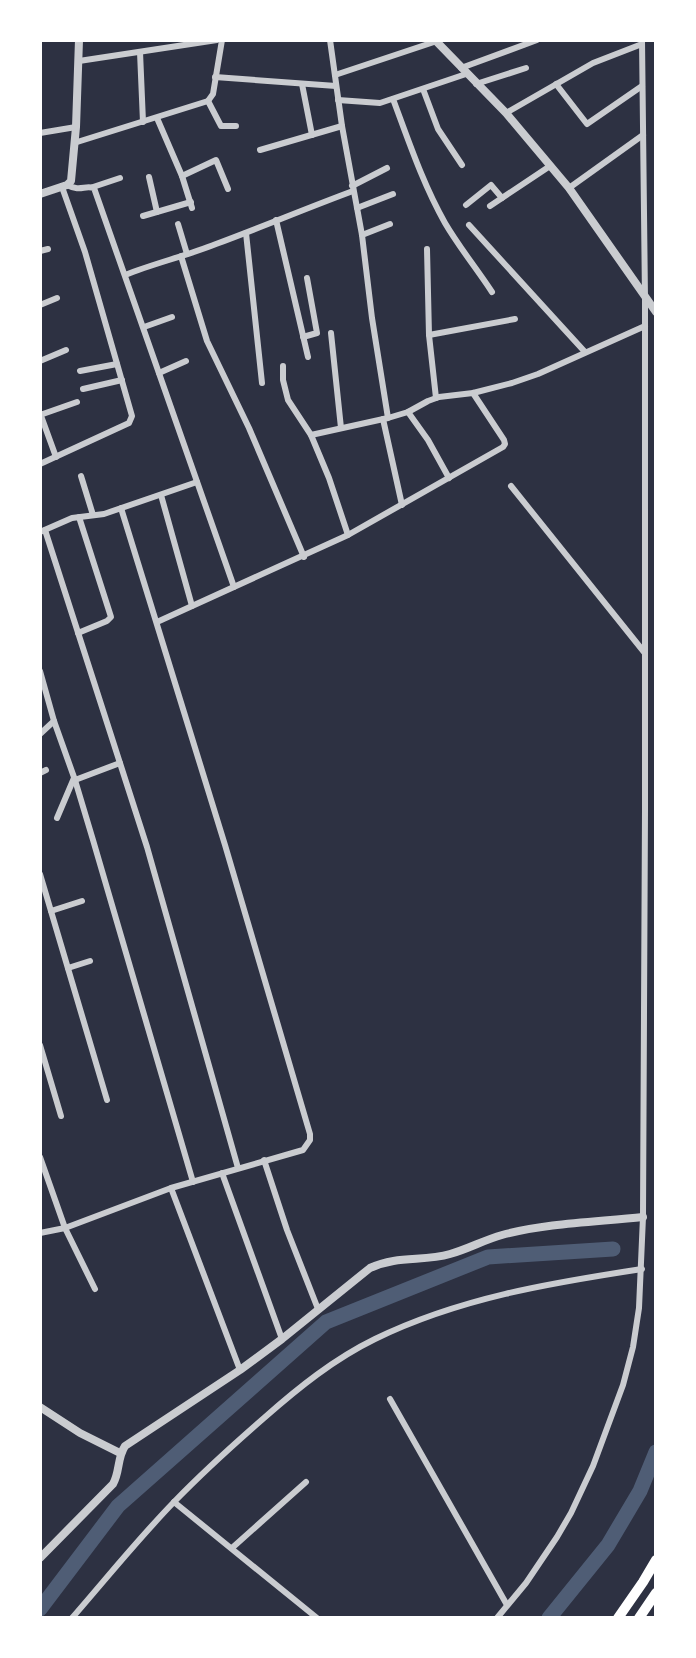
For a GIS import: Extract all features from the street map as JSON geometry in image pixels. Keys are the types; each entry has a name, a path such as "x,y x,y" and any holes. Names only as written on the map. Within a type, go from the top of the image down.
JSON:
{"highway":[{"path":"618,1617 656,1560"},
{"path":"639,1617 656,1593"}],"street":[{"path":"40,194 64,186 71,181 80,40"},
{"path":"79,61 217,40"},
{"path":"74,143 208,101 212,97 222,40"},
{"path":"330,40 342,126 362,235 385,419 402,505"},
{"path":"338,100 370,103 393,99 423,89 537,40"},
{"path":"335,75 436,41 506,113 569,188 656,312"},
{"path":"497,1617 542,1562 571,1513 602,1444 623,1385 633,1347 639,1308 643,1217 645,299 642,42 593,63 506,113"},
{"path":"140,52 143,122"},
{"path":"476,84 526,68"},
{"path":"215,77 336,87"},
{"path":"302,84 312,135"},
{"path":"556,84 587,124 642,86"},
{"path":"423,89 438,129 462,165"},
{"path":"393,99 433,200 446,225 492,292"},
{"path":"208,101 221,126 236,126"},
{"path":"143,216 191,205 182,176 157,118"},
{"path":"260,150 342,126"},
{"path":"40,133 76,127"},
{"path":"569,188 643,135"},
{"path":"182,176 216,160 228,189"},
{"path":"490,206 550,166"},
{"path":"125,275 154,263 246,233 353,189 387,168"},
{"path":"149,177 157,212"},
{"path":"64,186 77,190 120,178"},
{"path":"466,204 491,185 502,198"},
{"path":"40,464 129,423 132,419 64,186"},
{"path":"93,187 234,587"},
{"path":"357,208 393,194"},
{"path":"276,220 308,357"},
{"path":"178,224 207,341 249,428 304,556"},
{"path":"362,235 390,224"},
{"path":"469,225 585,352"},
{"path":"246,233 262,383"},
{"path":"40,251 48,249"},
{"path":"427,249 429,335 436,398"},
{"path":"303,337 317,333 307,278"},
{"path":"40,305 57,298"},
{"path":"144,327 172,317"},
{"path":"429,335 514,319"},
{"path":"311,435 385,419 408,412 436,398 493,389 538,374 645,327"},
{"path":"331,333 341,428"},
{"path":"40,361 66,351"},
{"path":"159,373 186,361"},
{"path":"80,371 117,364"},
{"path":"283,366 283,381 288,400 311,435 329,478 348,535"},
{"path":"83,389 122,380"},
{"path":"157,622 348,535 505,444 473,393"},
{"path":"56,457 41,414 77,402"},
{"path":"408,412 428,440 449,478"},
{"path":"81,476 93,515"},
{"path":"197,482 104,514 79,517 43,531 147,848 238,1168"},
{"path":"511,486 644,653"},
{"path":"161,495 192,606"},
{"path":"40,1233 65,1228 171,1188 303,1150 310,1140 229,856 121,508"},
{"path":"78,633 107,621 111,617 79,517"},
{"path":"40,671 54,721 75,779 193,1182"},
{"path":"40,734 54,721"},
{"path":"57,818 75,779 120,763"},
{"path":"40,874 107,1100"},
{"path":"51,911 82,901"},
{"path":"68,968 90,961"},
{"path":"40,1045 61,1116"},
{"path":"40,1157 65,1228 94,1289"},
{"path":"264,1160 287,1230 318,1309"},
{"path":"222,1173 282,1339"},
{"path":"171,1188 240,1370"},
{"path":"40,1558 113,1484 118,1473 120,1453 124,1446 240,1370 370,1268 382,1262 449,1254 503,1234 544,1227 643,1217"},
{"path":"72,1617 174,1502 238,1440 321,1371 374,1339 421,1319 478,1300 548,1283 642,1269"},
{"path":"390,1399 507,1605"},
{"path":"40,1407 71,1428 120,1453"},
{"path":"232,1548 306,1482"},
{"path":"174,1502 317,1617"}],"waterway":[{"path":"40,1609 118,1506 326,1322 488,1257 613,1249"},
{"path":"549,1618 608,1545 640,1491 656,1452"}]}
